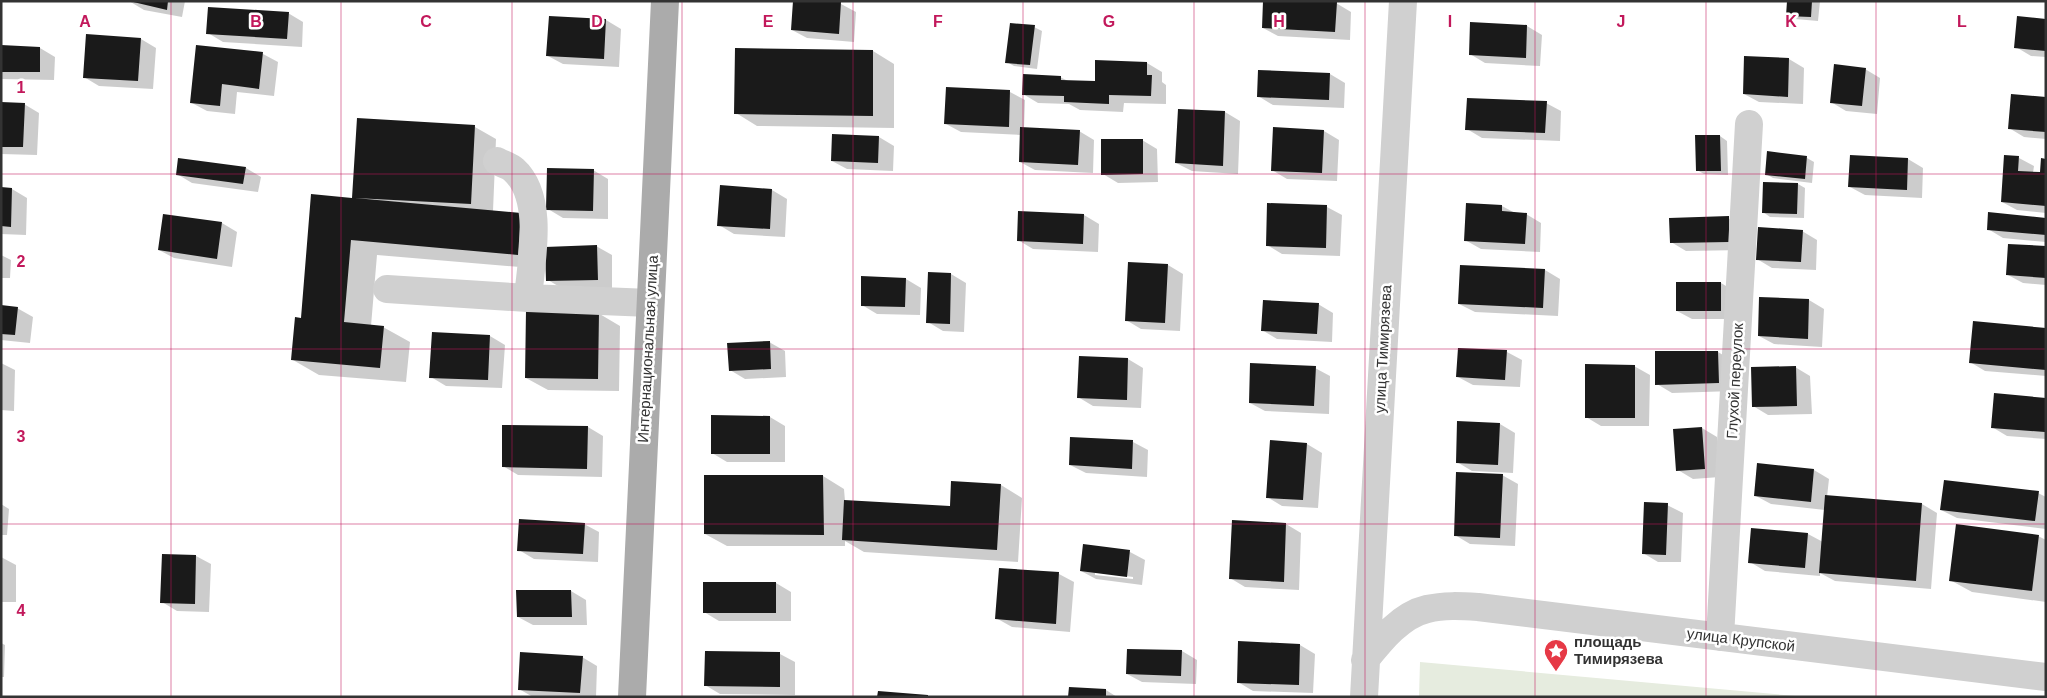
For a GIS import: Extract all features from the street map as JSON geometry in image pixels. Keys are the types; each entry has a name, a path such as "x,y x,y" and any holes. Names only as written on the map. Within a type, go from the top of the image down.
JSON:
{"main road":[{"name":"Интернациональная улица","path":"632,697 665,1"}],"street":[{"name":"улица Тимирязева","path":"1364,697 1403,1"},
{"name":"Глухой переулок","path":"1720,637 1749,124"},
{"path":"497,161 514,170 528,190 534,215 528,298"},
{"path":"387,289 528,298 650,302"},
{"name":"улица Крупской","path":"1365,660 1380,641 1406,620 1426,609 1451,606 1488,608 2046,678"}],"shaded area":[{"path":"1420,662 1807,697 1419,697"}],"building":[{"path":"129,1 168,1 167,10"},
{"path":"793,1 841,2 839,34 791,30"},
{"path":"1263,1 1337,2 1335,32 1262,28"},
{"path":"1787,1 1812,1 1811,17 1786,16"},
{"path":"208,7 289,12 287,39 206,34"},
{"path":"549,16 606,19 604,59 546,56"},
{"path":"2017,16 2046,19 2046,51 2014,48"},
{"path":"1470,22 1527,25 1526,58 1469,55"},
{"path":"1010,23 1035,25 1030,65 1005,63"},
{"path":"86,34 141,38 138,81 83,78"},
{"path":"1,45 40,47 40,72 1,72"},
{"path":"196,45 263,52 259,89 222,84 220,106 190,103"},
{"path":"735,48 873,50 873,116 734,114"},
{"path":"1744,56 1789,58 1788,97 1743,94"},
{"path":"1095,60 1147,62 1147,75 1152,75 1151,96 1109,95 1109,104 1064,102 1064,96 1022,95 1023,74 1061,76 1061,80 1095,81"},
{"path":"1834,64 1866,68 1862,106 1830,103"},
{"path":"1258,70 1330,73 1329,100 1257,97"},
{"path":"946,87 1010,90 1009,127 944,124"},
{"path":"2011,94 2046,97 2046,132 2008,129"},
{"path":"1467,98 1547,101 1545,133 1465,130"},
{"path":"1,102 25,103 23,147 1,147"},
{"path":"1178,109 1225,111 1223,166 1175,163"},
{"path":"357,118 475,125 471,204 355,198 521,213 518,255 351,240 344,322 384,326 380,368 291,360 295,317 301,318 311,194 352,198"},
{"path":"1020,127 1080,130 1078,165 1019,162"},
{"path":"1273,127 1324,130 1322,173 1271,171"},
{"path":"832,134 879,136 878,163 831,161"},
{"path":"1695,135 1720,135 1721,171 1696,171"},
{"path":"1101,139 1143,139 1143,174 1101,175"},
{"path":"1767,151 1807,156 1805,179 1765,175"},
{"path":"1850,155 1908,158 1907,190 1848,187"},
{"path":"2004,155 2019,156 2018,171 2040,172 2041,158 2046,159 2046,206 2001,202"},
{"path":"178,158 246,167 243,184 176,175"},
{"path":"547,168 594,169 593,211 546,210"},
{"path":"1763,182 1798,183 1797,214 1762,213"},
{"path":"720,185 772,189 770,229 717,226"},
{"path":"1,187 12,188 11,227 1,226"},
{"path":"1267,203 1327,205 1326,248 1266,246"},
{"path":"1466,203 1502,205 1502,211 1527,213 1525,244 1464,241"},
{"path":"1018,211 1084,214 1083,244 1017,241"},
{"path":"1988,212 2046,218 2046,235 1987,230"},
{"path":"163,214 222,222 217,259 158,250"},
{"path":"1729,216 1729,242 1670,243 1669,218"},
{"path":"1758,227 1803,230 1801,262 1756,260"},
{"path":"2008,244 2046,246 2046,278 2006,275"},
{"path":"597,245 598,280 546,281 545,247"},
{"path":"1128,262 1168,264 1165,323 1125,321"},
{"path":"1460,265 1545,269 1543,308 1458,304"},
{"path":"928,272 951,273 950,324 926,323"},
{"path":"861,276 906,278 905,307 861,306"},
{"path":"1676,282 1721,282 1721,311 1676,311"},
{"path":"1759,297 1809,299 1808,339 1758,336"},
{"path":"1263,300 1319,303 1317,334 1261,331"},
{"path":"1,305 18,307 15,335 1,334"},
{"path":"526,310 599,312 598,379 525,378"},
{"path":"1973,321 2046,328 2046,370 1969,363"},
{"path":"432,332 490,335 488,380 429,378"},
{"path":"770,341 771,369 729,371 727,343"},
{"path":"1458,348 1507,350 1505,380 1456,377"},
{"path":"1655,351 1718,351 1719,383 1655,385"},
{"path":"1079,356 1128,358 1127,400 1077,398"},
{"path":"1250,363 1316,366 1314,406 1249,403"},
{"path":"1585,364 1635,365 1635,418 1585,418"},
{"path":"1796,366 1797,406 1752,407 1751,367"},
{"path":"1994,393 2046,398 2045,432 1991,428"},
{"path":"711,415 770,416 770,454 711,454"},
{"path":"1457,421 1500,423 1498,465 1456,463"},
{"path":"502,425 588,426 587,469 502,467"},
{"path":"1702,427 1705,469 1676,471 1673,429"},
{"path":"1070,437 1133,440 1132,469 1069,465"},
{"path":"1270,440 1307,443 1303,500 1266,498"},
{"path":"1757,463 1814,469 1811,502 1754,496"},
{"path":"1456,472 1503,474 1500,538 1454,536"},
{"path":"704,475 823,475 824,535 704,534"},
{"path":"1944,480 2039,491 2035,521 1940,510"},
{"path":"951,481 1001,484 997,550 842,540 844,500 950,506"},
{"path":"1825,495 1922,503 1916,581 1819,573"},
{"path":"1644,502 1668,503 1666,555 1642,554"},
{"path":"519,519 585,523 583,554 517,551"},
{"path":"1232,520 1286,523 1284,582 1229,579"},
{"path":"1956,524 2039,535 2032,591 1949,581"},
{"path":"1751,528 1808,533 1805,568 1748,563"},
{"path":"1083,544 1130,550 1127,577 1080,571"},
{"path":"162,554 196,555 195,604 160,603"},
{"path":"999,568 1059,572 1056,624 995,619"},
{"path":"703,582 776,582 776,613 703,613"},
{"path":"516,590 571,590 572,617 517,617"},
{"path":"1238,641 1300,644 1299,685 1237,683"},
{"path":"1127,649 1182,650 1181,676 1126,674"},
{"path":"705,651 780,652 780,687 704,686"},
{"path":"520,652 583,656 580,693 518,690"},
{"path":"1069,687 1106,689 1106,697 1068,697"},
{"path":"878,691 928,695 928,697 877,697"}],"place":[{"name":"площадь Тимирязева","path":"1556,672"}]}
